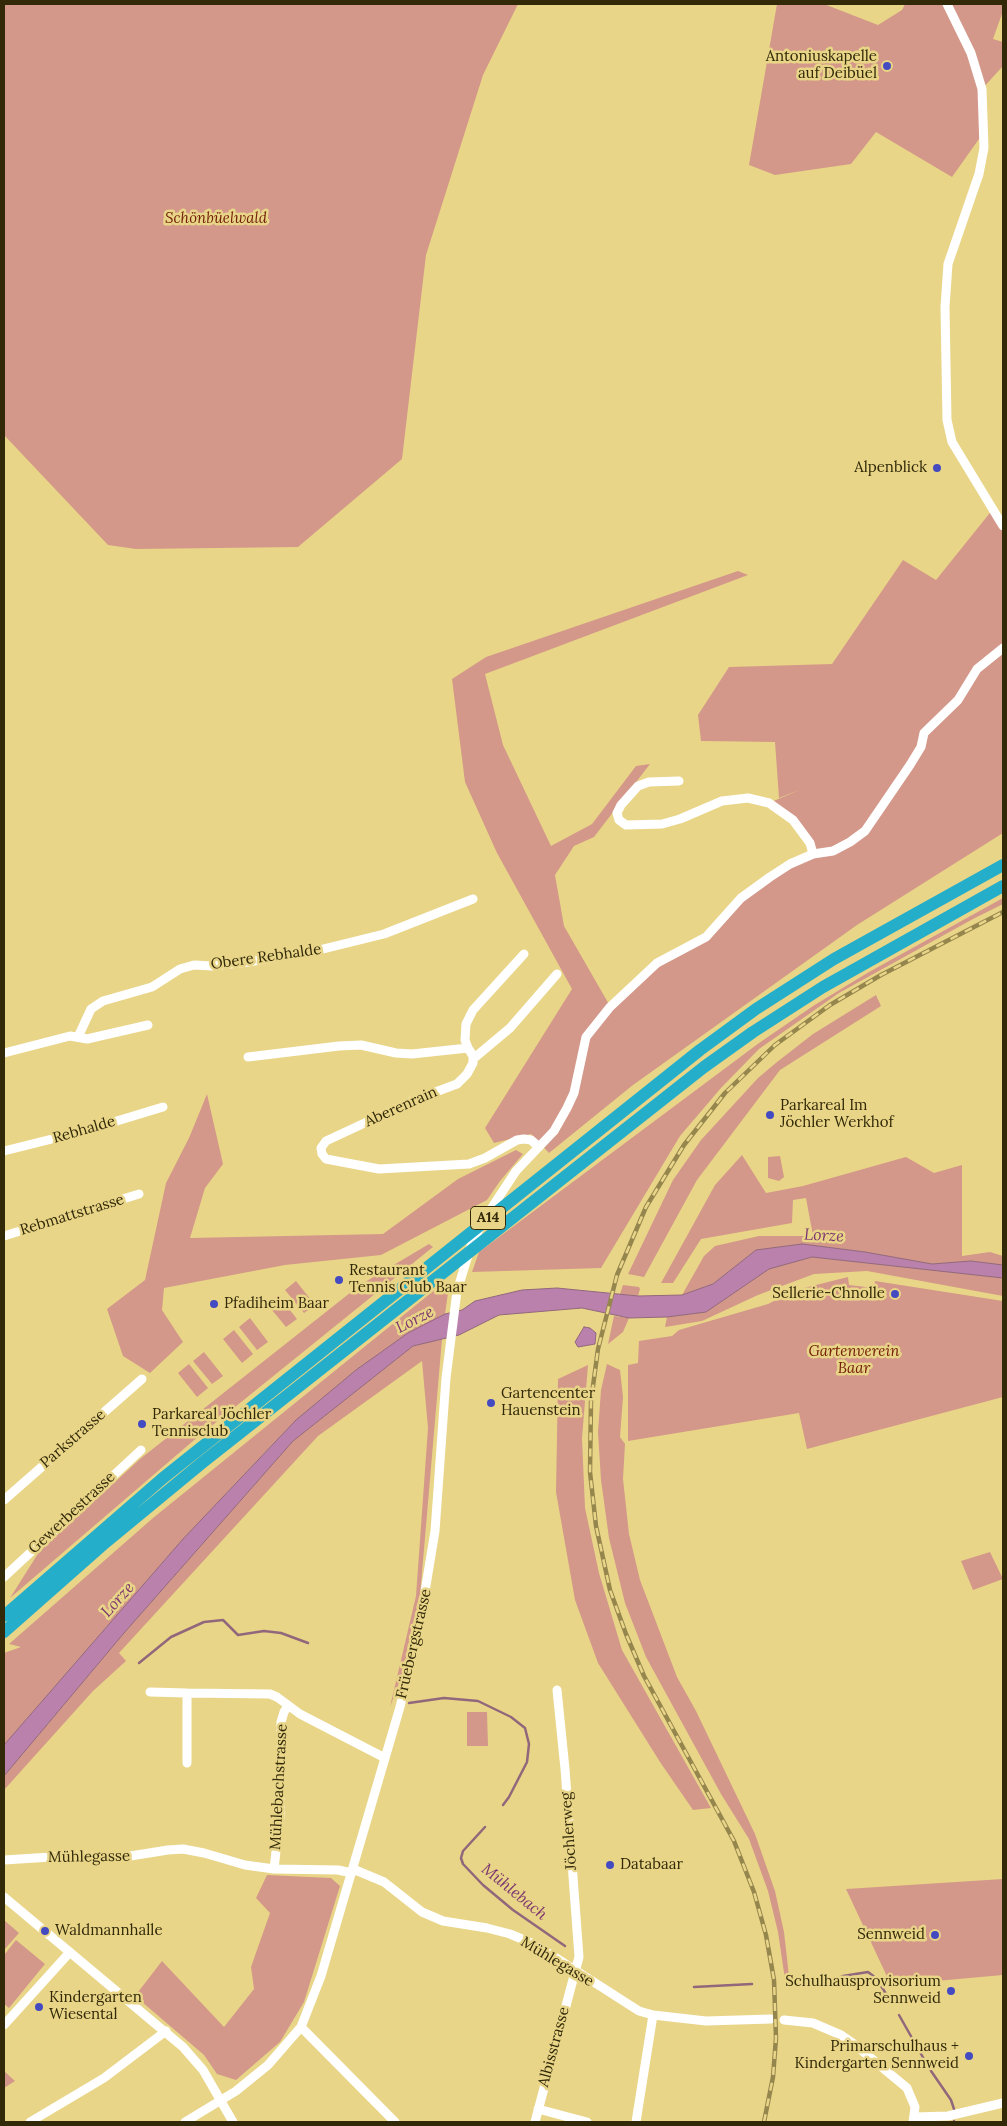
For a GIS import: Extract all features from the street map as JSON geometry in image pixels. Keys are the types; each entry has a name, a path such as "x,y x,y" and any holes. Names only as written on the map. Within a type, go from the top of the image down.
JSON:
{"highway":[{"name":"A14","path":"4,1616 63,1563 170,1473 694,1054 744,1017 827,963 1003,865"},
{"name":"A14","path":"4,1632 99,1548 203,1462 711,1062 823,986 1003,886"}],"street":[{"path":"948,4 971,53 982,89 984,148 979,174 948,264 945,307 946,420 952,442 1003,526"},
{"name":"Früebergstrasse","path":"185,2122 236,2091 268,2065 301,2027 321,1976 385,1758 418,1636 435,1531 446,1378 457,1291 471,1246 493,1204 528,1157 554,1131 567,1108 574,1093 586,1036 610,1007 657,963 706,937 741,898 790,864 813,854 833,851 850,842 864,831 910,765 921,747 924,733 958,700 977,669 1003,648"},
{"path":"679,781 648,782 638,786 621,805 618,814 619,820 626,825 662,824 680,819 722,801 748,798 769,803 793,820 810,844 813,854"},
{"name":"Obere Rebhalde","path":"78,1037 91,1009 103,1001 152,987 180,969 194,965 212,966 248,962 315,951 384,934 473,899"},
{"path":"524,954 473,1010 466,1024 465,1040 473,1059 510,1028 557,974"},
{"path":"4,1053 70,1036 87,1039 148,1025"},
{"path":"248,1057 339,1046 361,1046 412,1054 468,1048"},
{"name":"Aberenrain","path":"473,1059 467,1074 457,1084 414,1100 326,1141 321,1148 322,1154 326,1159 379,1169 469,1164 524,1138 531,1140 538,1147"},
{"name":"Rebhalde","path":"4,1151 84,1131 163,1106"},
{"name":"Rebmattstrasse","path":"4,1236 140,1194"},
{"name":"Parkstrasse","path":"4,1500 142,1379"},
{"name":"Gewerbestrasse","path":"4,1577 141,1450"},
{"name":"Jöchlerweg","path":"557,1690 578,1940 579,1957 575,1971"},
{"name":"Mühlebachstrasse","path":"150,1692 270,1694 300,1714 385,1758"},
{"path":"187,1763 188,1693"},
{"name":"Mühlebachstrasse","path":"274,1869 280,1816 281,1722 288,1706"},
{"name":"Mühlegasse","path":"4,1860 67,1856 124,1857 183,1849 246,1865 274,1869 352,1871 384,1882 422,1912 443,1921 487,1928 510,1934 536,1946 624,2003 653,2015 706,2021 770,2019"},
{"path":"4,1897 166,2031 196,2062 221,2099 233,2122"},
{"path":"4,2025 70,1952"},
{"name":"Albisstrasse","path":"534,2122 575,1971"},
{"path":"636,2122 653,2015"},
{"path":"784,2020 813,2024 841,2035 854,2044 907,2088 912,2097 914,2119 948,2116 1003,2103"},
{"path":"301,2027 395,2122"},
{"path":"30,2122 104,2078 166,2031"},
{"path":"538,2109 587,2122"}],"green space":[{"name":"Schönbüelwald","path":"4,4 518,4 483,75 426,255 402,459 298,547 136,549 108,545 4,435"},
{"path":"777,4 824,4 878,25 902,10 905,4 1003,4 1003,11 993,39 1003,42 1003,66 982,89 984,132 952,177 876,132 851,164 775,175 749,165"},
{"path":"993,509 1003,526 1003,833 857,925 633,1085 549,1153 531,1134 494,1143 485,1128 572,989 497,853 465,782 452,679 486,657 738,571 748,575 485,674 503,745 551,846 592,824 636,766 650,764 594,837 574,846 555,875 564,926 610,1006 644,975 689,947 731,907 813,854 802,830 769,803 802,789 779,798 775,742 701,741 698,715 729,667 832,664 903,560 936,580"},
{"path":"1003,898 1003,904 839,993 759,1049 721,1088 680,1136 601,1268 472,1272 479,1252 759,1043 813,1006 869,972"},
{"path":"876,995 881,1006 780,1070 697,1180 644,1277 628,1274 673,1180 701,1140 758,1078 777,1062 813,1034"},
{"path":"207,1094 223,1164 205,1188 190,1238 383,1234 458,1179 516,1150 523,1154 487,1200 381,1255 285,1265 164,1288 162,1310 183,1342 150,1373 123,1356 107,1309 145,1280 166,1183 189,1138"},
{"path":"742,1155 766,1193 803,1186 906,1157 934,1173 962,1165 962,1256 990,1252 1003,1256 1003,1265 971,1261 932,1264 865,1252 802,1244 756,1250 713,1284 682,1295 704,1256 715,1246 759,1236 813,1236 806,1198 793,1200 792,1223 701,1239 673,1283 661,1283 715,1185"},
{"path":"780,1156 784,1177 779,1181 768,1178 768,1157"},
{"path":"429,1244 433,1247 193,1441 10,1598 39,1552 140,1459 360,1285"},
{"path":"812,1257 1003,1278 1003,1296 867,1271 814,1274 758,1295 702,1321 665,1327 667,1317 706,1312 769,1269"},
{"name":"Gartenverein Baar","path":"848,1277 849,1285 874,1288 875,1281 1003,1301 1003,1397 807,1449 799,1413 628,1441 628,1365 638,1363 639,1341 672,1336 679,1330 793,1297 792,1291"},
{"path":"296,1281 315,1305 304,1313 285,1290"},
{"path":"442,1284 449,1286 445,1314 408,1333 356,1370 296,1420 183,1539 4,1745 4,1653 21,1647 9,1644 153,1518"},
{"path":"623,1285 639,1287 638,1296 620,1294"},
{"path":"278,1295 297,1319 286,1327 267,1304"},
{"path":"614,1316 629,1318 623,1332 608,1344"},
{"path":"250,1318 268,1342 257,1350 239,1327"},
{"path":"234,1330 253,1354 242,1363 223,1339"},
{"path":"442,1339 420,1596 403,1672 390,1707 416,1596 428,1428 422,1361 318,1436 119,1653 126,1661 93,1691 4,1790 4,1776 124,1633 293,1441 413,1346"},
{"path":"204,1352 223,1376 212,1384 193,1361"},
{"path":"189,1364 208,1388 197,1397 178,1373"},
{"path":"607,1364 620,1370 623,1397 620,1437 625,1444 623,1479 629,1534 640,1580 677,1677 696,1711 755,1834 775,1891 784,1932 790,1985 786,1986 778,1932 768,1891 749,1839 721,1794 646,1657 625,1603 609,1538 601,1480 598,1432 601,1390"},
{"path":"588,1365 582,1438 585,1508 599,1573 622,1650 711,1808 693,1810 660,1762 598,1663 575,1600 556,1492 558,1379"},
{"path":"990,1552 1003,1579 973,1590 961,1561"},
{"path":"467,1712 487,1712 488,1746 467,1746"},
{"path":"267,1875 331,1878 340,1886 304,2002 280,2042 236,2080 217,2074 204,2055 135,1996 162,1961 224,2027 254,1989 251,1967 270,1913 256,1898"},
{"name":"Sennweid","path":"1003,1879 1003,1975 891,1985 846,1889"},
{"path":"4,1920 19,1933 4,1950"},
{"path":"16,1940 45,1964 9,2008 4,2004 4,1955"},
{"path":"4,2071 15,2081 4,2088"}],"shaded area":[{"path":"802,1244 865,1252 932,1264 971,1261 1003,1265 1003,1278 812,1257 769,1269 706,1312 667,1317 629,1318 582,1308 499,1315 459,1335 413,1346 293,1441 124,1633 4,1776 4,1745 183,1539 296,1420 356,1370 408,1333 445,1314 462,1310 475,1301 522,1290 557,1288 638,1296 682,1295 713,1284 756,1250"},
{"path":"584,1327 590,1328 596,1333 595,1344 578,1347 575,1342"}],"waterway":[{"name":"Mühlebach","path":"139,1663 171,1637 204,1622 223,1620 238,1635 264,1631 281,1633 308,1643"},
{"name":"Mühlebach","path":"409,1703 444,1698 478,1701 511,1717 525,1728 529,1744 527,1762 503,1805"},
{"name":"Mühlebach","path":"485,1827 463,1851 461,1858 463,1864 483,1885 513,1910 565,1946"},
{"name":"Mühlebach","path":"803,1983 826,1983 843,1976 868,1972 876,1978 888,1997"},
{"name":"Mühlebach","path":"694,1987 752,1984"},
{"name":"Mühlebach","path":"899,2015 929,2068 951,2100 954,2109"}],"railway":[{"path":"764,2122 773,2077 776,2038 774,1980 766,1935 754,1892 734,1841 644,1676 610,1590 596,1526 590,1472 591,1401 598,1349 617,1275 646,1207 684,1145 725,1093 775,1045 830,1005 881,975 1003,912"}],"place":[{"name":"Antoniuskapelle auf Deibüel","path":"887,66"},
{"name":"Alpenblick","path":"937,468"},
{"name":"Parkareal Im Jöchler Werkhof","path":"770,1115"},
{"name":"Restaurant Tennis Club Baar","path":"339,1280"},
{"name":"Sellerie-Chnolle","path":"895,1294"},
{"name":"Pfadiheim Baar","path":"214,1304"},
{"name":"Gartencenter Hauenstein","path":"491,1403"},
{"name":"Parkareal Jöchler Tennisclub","path":"142,1424"},
{"name":"Databaar","path":"610,1865"},
{"name":"Waldmannhalle","path":"45,1931"},
{"name":"Sennweid","path":"935,1935"},
{"name":"Schulhausprovisorium Sennweid","path":"951,1991"},
{"name":"Kindergarten Wiesental","path":"39,2007"},
{"name":"Primarschulhaus + Kindergarten Sennweid","path":"969,2056"}],"water label":[{"name":"Lorze","path":"824,1236"},
{"name":"Lorze","path":"415,1320"},
{"name":"Lorze","path":"118,1600"}]}
